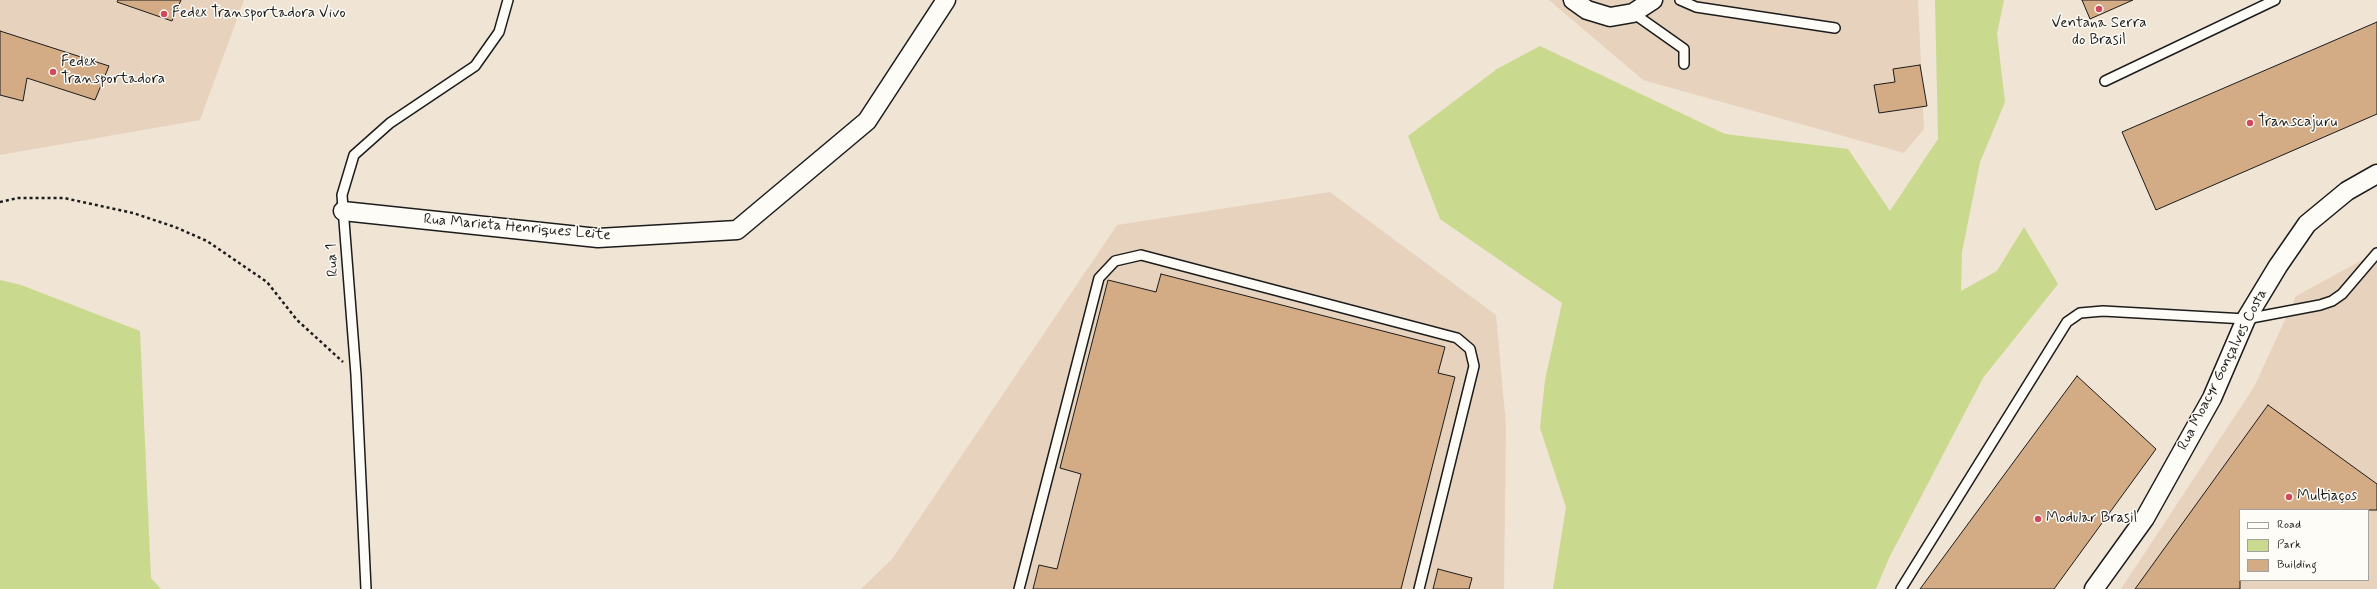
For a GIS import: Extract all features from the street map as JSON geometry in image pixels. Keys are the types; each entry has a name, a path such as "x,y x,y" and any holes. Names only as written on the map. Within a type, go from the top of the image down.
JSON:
{"street":[{"name":"Rua Marieta Henriques Leite","path":"343,211 598,238 737,230 867,121 946,0"},
{"path":"1573,0 1587,10 1610,16 1633,13 1653,0"},
{"name":"Rua Moacyr Gonçalves Costa","path":"2094,589 2145,518 2212,398 2246,319 2278,266 2307,224 2347,191 2377,174"}],"lane":[{"name":"Rua 1","path":"366,589 356,374 342,195 354,155 390,123 475,66 499,32 508,0"},
{"path":"1680,0 1696,7 1835,28"},
{"path":"2105,82 2275,0"},
{"path":"1633,13 1684,49 1684,64"},
{"path":"1901,589 2067,322 2080,313 2104,311 2246,319 2332,301 2342,294 2377,253"},
{"path":"1019,589 1099,278 1115,261 1141,255 1457,338 1470,349 1474,366 1418,589"}],"path":[{"path":"0,202 18,198 64,198 133,213 175,227 207,241 267,282 297,320 356,374"}],"shaded area":[{"path":"0,0 244,0 200,120 0,155"},
{"path":"1549,0 1918,0 1924,129 1904,153 1643,80"},
{"path":"1330,192 1496,315 1506,425 1504,589 861,589 892,559 1117,225"},
{"path":"2377,252 2377,589 2121,589 2254,387 2296,296"}],"green space":[{"path":"1935,0 2004,0 1997,34 2005,102 1980,162 1962,252 1961,291 1997,271 2024,227 2058,284 1983,378 1889,558 1876,589 1553,589 1566,507 1540,428 1545,380 1562,303 1440,219 1408,136 1497,69 1540,46 1725,134 1848,149 1890,211 1938,139"},
{"path":"0,280 21,285 140,331 151,578 161,589 0,589"}],"building":[{"name":"Fedex Transportadora","path":"118,0 181,0 172,21 117,2"},
{"name":"Ventana Serra do Brasil","path":"2082,0 2133,0 2090,19"},
{"name":"Transcajuru","path":"2377,22 2377,114 2156,210 2122,132"},
{"name":"Fedex Transportadora","path":"0,31 109,66 95,100 27,78 23,101 0,95"},
{"path":"1920,65 1927,106 1879,113 1874,85 1895,82 1893,69"},
{"path":"1161,274 1445,347 1438,373 1455,377 1401,589 1033,589 1039,565 1057,569 1081,474 1060,468 1108,280 1156,292"},
{"name":"Modular Brasil","path":"2077,376 2156,449 2054,589 1920,589"},
{"name":"Multiaços","path":"2268,405 2377,484 2377,510 2239,509 2240,589 2135,589"},
{"path":"1438,569 1472,578 1469,589 1433,589"}],"place":[{"name":"Ventana Serra do Brasil","path":"2099,9"},
{"name":"Fedex Transportadora Vivo","path":"164,14"},
{"name":"Fedex Transportadora","path":"53,72"},
{"name":"Transcajuru","path":"2250,123"},
{"name":"Multiaços","path":"2289,497"},
{"name":"Modular Brasil","path":"2038,519"}]}
